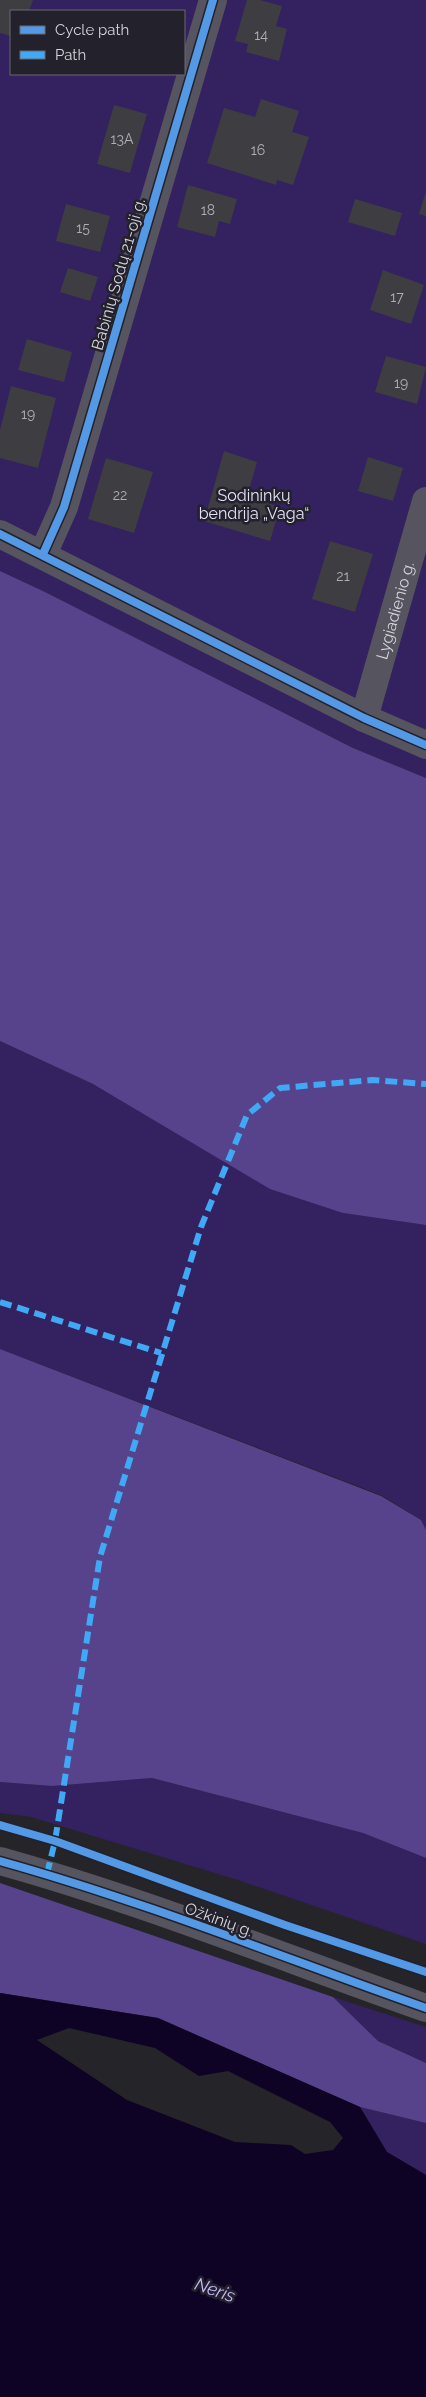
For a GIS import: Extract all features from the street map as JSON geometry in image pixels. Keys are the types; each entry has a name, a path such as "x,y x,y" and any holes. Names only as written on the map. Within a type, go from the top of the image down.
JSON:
{"street":[{"name":"Babinių Sodų 21-oji g.","path":"43,554 64,506 213,0"},
{"name":"Lygiadienio g.","path":"364,718 426,501"},
{"path":"0,534 43,554 364,718 426,745"},
{"name":"Ožkinių g.","path":"0,1861 47,1874 168,1915 426,2008"}],"green space":[{"name":"Sodininkų bendrija „Vaga“","path":"0,0 426,0 426,778 353,748 0,571"},
{"path":"0,1041 93,1084 343,1213 426,1225 426,1530 421,1520 381,1495 0,1349"},
{"path":"152,1778 363,1833 426,1858 426,1944 241,1881 31,1817 0,1813 0,1782 52,1786"},
{"path":"333,1997 426,2027 426,2063 378,2041"},
{"path":"360,2107 426,2123 426,2175 387,2152"}],"shaded area":[{"path":"0,571 353,748 426,778 426,1225 343,1213 270,1189 93,1084 0,1041"},
{"path":"0,1349 381,1496 421,1520 426,1530 426,1858 363,1833 152,1778 52,1786 0,1782"},
{"path":"0,1883 333,1997 378,2041 426,2063 426,2123 360,2107 158,2018 0,1993"}],"water":[{"name":"Neris","path":"0,1993 158,2018 360,2107 387,2152 426,2175 426,2397 0,2397","holes":["69,2028 155,2048 199,2076 228,2071 330,2122 343,2138 333,2150 305,2154 291,2145 235,2142 127,2100 37,2040"]}],"building":[{"path":"0,0 33,0 29,10 10,10 10,36 0,33"},
{"path":"247,0 260,0 282,6 276,26 287,29 279,61 246,52 248,44 235,41"},
{"path":"261,99 299,111 292,132 309,137 293,185 277,180 276,185 207,163 224,108 255,117"},
{"path":"114,105 147,114 130,173 97,164"},
{"path":"188,185 237,199 230,224 219,221 215,237 177,227"},
{"path":"426,191 426,216 419,214"},
{"path":"355,199 402,213 395,236 348,222"},
{"path":"66,204 110,216 100,252 56,241"},
{"path":"68,268 98,277 90,301 60,292"},
{"path":"383,270 424,285 411,324 370,310"},
{"path":"27,339 72,352 64,382 18,370"},
{"path":"386,356 426,367 417,404 375,392"},
{"path":"11,386 56,398 38,468 0,458 0,430"},
{"path":"224,451 257,462 247,497 280,507 270,541 204,521"},
{"path":"368,457 403,468 393,501 358,491"},
{"path":"106,458 153,472 134,533 88,519"},
{"path":"330,541 373,554 355,612 312,599"}],"marked path":[{"path":"47,1874 55,1841 100,1557 201,1227 247,1115 280,1088 372,1080 426,1084"},
{"path":"0,1302 161,1353"}],"cycle path":[{"path":"43,554 64,507 213,0"},
{"path":"0,534 364,718 426,745"},
{"path":"0,1825 55,1841 285,1925 426,1972"},
{"path":"0,1861 161,1912 426,2008"}]}
